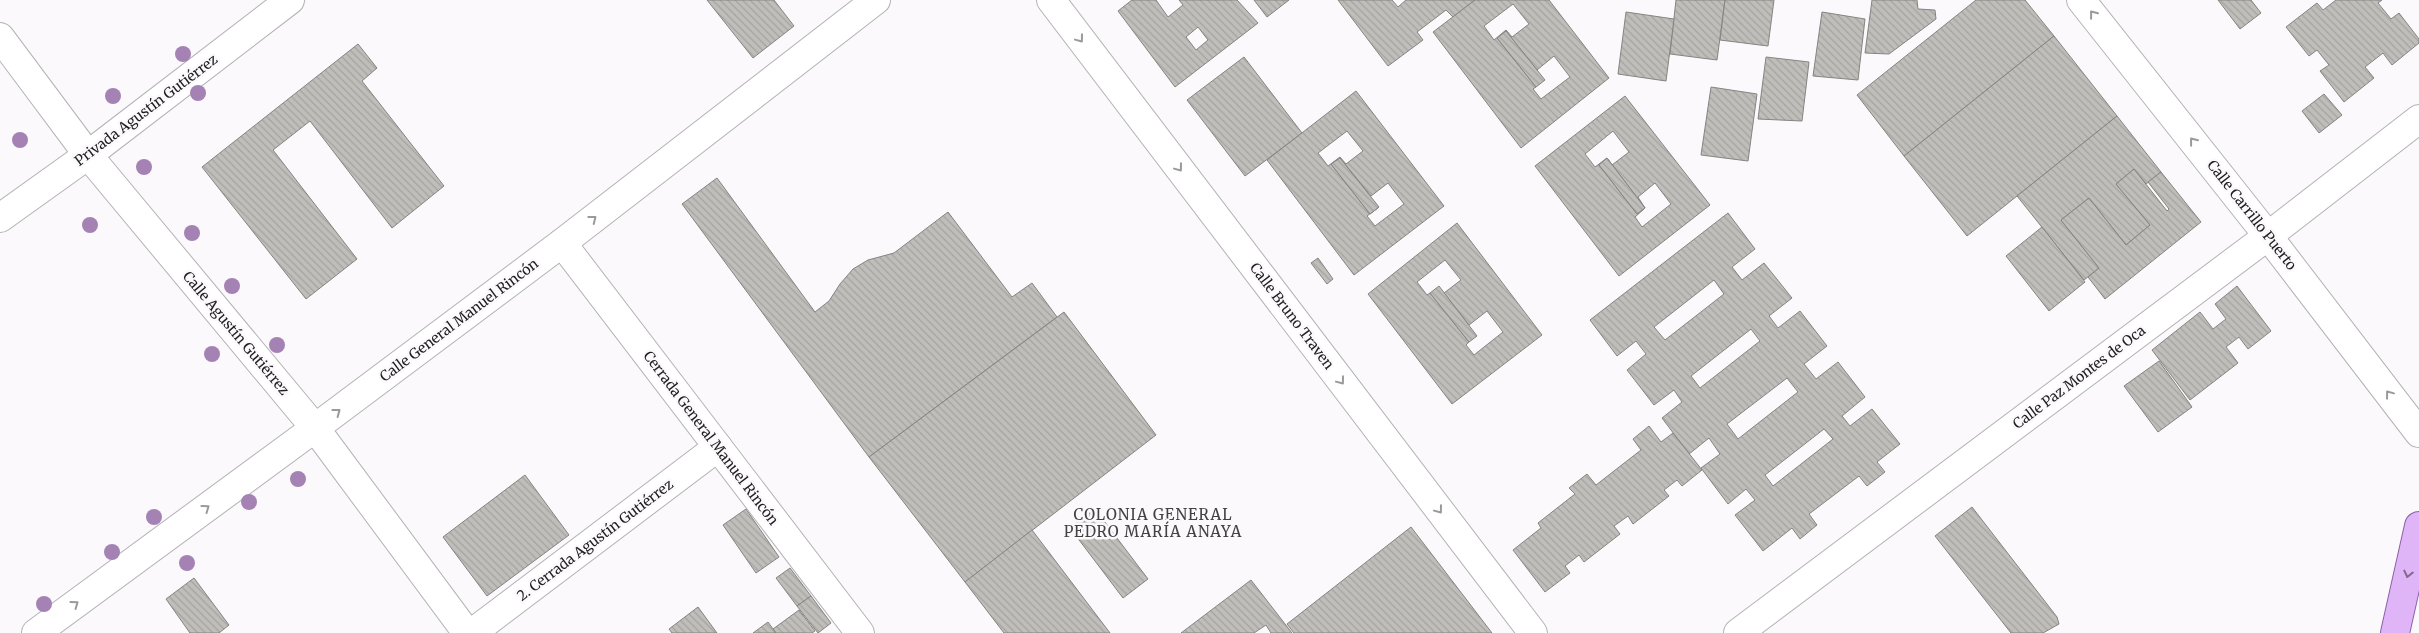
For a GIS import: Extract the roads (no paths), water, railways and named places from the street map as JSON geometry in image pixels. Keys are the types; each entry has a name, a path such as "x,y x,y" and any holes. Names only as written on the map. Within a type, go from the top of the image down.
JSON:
{"main road":[{"path":"2395,633 2419,526"}],"street":[{"name":"Privada Agustín Gutiérrez","path":"0,218 88,155 290,0"},
{"name":"Calle General Manuel Rincón","path":"36,633 562,243 876,0"},
{"name":"Calle Bruno Traven","path":"1051,0 1533,633"},
{"name":"Calle Carrillo Puerto","path":"2081,0 2268,236 2419,433"},
{"name":"Calle Agustín Gutiérrez","path":"0,37 88,155 315,428 467,633"},
{"name":"Calle Paz Montes de Oca","path":"1738,633 2268,236 2419,119"},
{"name":"Cerrada General Manuel Rincón","path":"562,243 860,633"},
{"name":"2. Cerrada Agustín Gutiérrez","path":"472,633 718,447"}],"district":[{"name":"COLONIA GENERAL PEDRO MARÍA ANAYA","path":"1153,522"}]}
